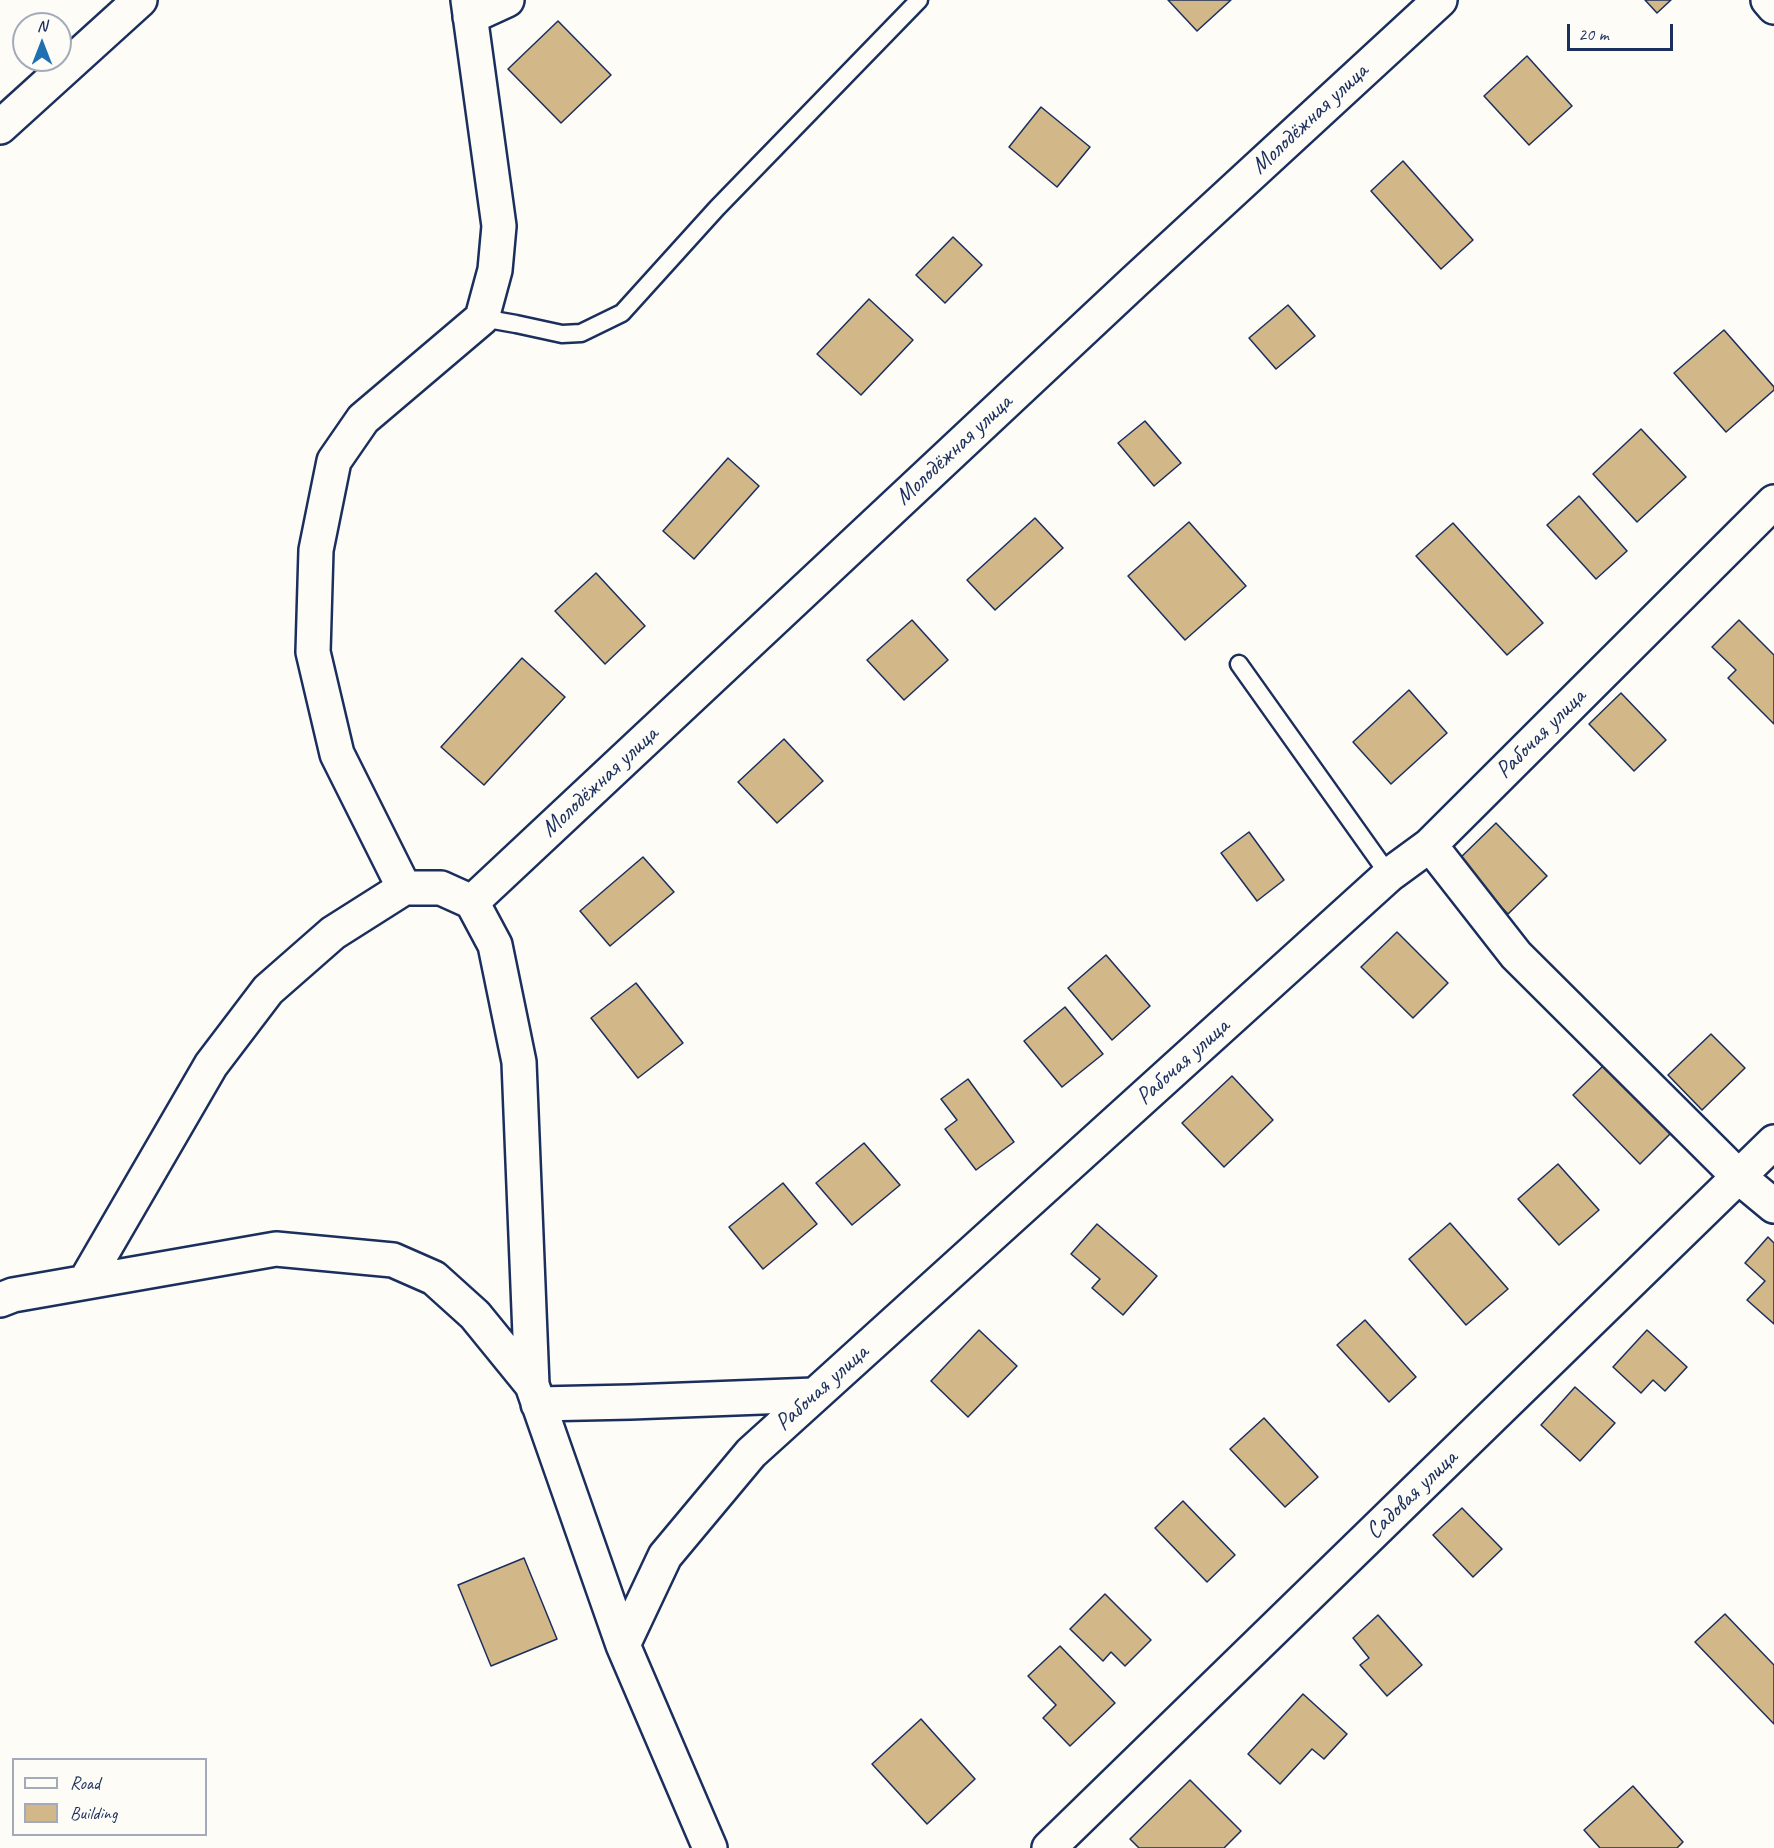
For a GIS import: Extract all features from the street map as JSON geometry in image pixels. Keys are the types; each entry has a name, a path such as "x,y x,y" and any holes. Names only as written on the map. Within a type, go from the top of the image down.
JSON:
{"street":[{"path":"0,127 140,0"},
{"path":"404,888 338,754 313,652 316,550 334,461 363,418 482,318 495,270 499,226 470,9 507,0"},
{"name":"Молодёжная улица","path":"472,902 1099,315 1440,0"},
{"path":"1768,0 1774,7"},
{"name":"Рабочая улица","path":"623,1645 665,1556 751,1453 1389,875 1430,845 1774,502"},
{"path":"1430,845 1516,955 1739,1177 1774,1206"},
{"path":"85,1282 211,1065 268,990 333,933 404,888 441,888 472,902 495,945 519,1062 535,1394 623,1645 710,1848"},
{"name":"Садовая улица","path":"1049,1848 1774,1142"},
{"path":"0,1300 13,1295 276,1249 393,1260 434,1278 475,1315 535,1394 631,1402 814,1395"}],"lane":[{"path":"482,318 562,334 582,333 622,313 717,208 919,0"},
{"path":"1239,664 1389,875"}],"building":[{"path":"1168,0 1231,0 1197,31"},
{"path":"1645,0 1671,0 1657,13"},
{"path":"558,21 611,75 561,123 508,69"},
{"path":"1527,56 1572,106 1529,145 1484,96"},
{"path":"1041,107 1090,147 1057,187 1009,147"},
{"path":"1403,161 1473,240 1441,269 1371,191"},
{"path":"953,237 982,265 945,303 916,275"},
{"path":"869,299 913,340 861,395 817,354"},
{"path":"1288,305 1315,336 1276,369 1249,338"},
{"path":"1724,330 1774,387 1774,390 1726,432 1674,373"},
{"path":"1145,421 1181,463 1154,486 1118,443"},
{"path":"1641,429 1686,477 1637,522 1593,474"},
{"path":"728,458 759,486 694,559 663,531"},
{"path":"1579,496 1627,551 1596,579 1547,525"},
{"path":"1035,518 1063,548 995,610 967,580"},
{"path":"1189,522 1246,586 1185,640 1128,576"},
{"path":"1453,523 1543,623 1507,655 1416,556"},
{"path":"596,573 645,626 605,664 555,611"},
{"path":"912,620 948,660 904,700 867,660"},
{"path":"1739,620 1774,655 1774,724 1728,678 1736,670 1712,647"},
{"path":"522,658 565,697 484,785 441,747"},
{"path":"1409,690 1447,733 1391,784 1353,742"},
{"path":"1621,693 1666,740 1634,771 1589,724"},
{"path":"784,739 823,781 777,823 738,782"},
{"path":"1496,823 1547,876 1508,914 1457,861"},
{"path":"1249,832 1284,880 1257,901 1221,853"},
{"path":"643,857 674,892 610,946 580,911"},
{"path":"1397,932 1448,983 1413,1018 1361,967"},
{"path":"1106,955 1150,1006 1112,1040 1068,988"},
{"path":"636,983 683,1043 638,1078 591,1018"},
{"path":"1065,1007 1103,1054 1062,1087 1024,1041"},
{"path":"1711,1034 1745,1068 1702,1110 1668,1075"},
{"path":"1604,1065 1671,1133 1640,1164 1573,1095"},
{"path":"1232,1076 1273,1120 1224,1167 1182,1123"},
{"path":"968,1079 1014,1142 976,1170 945,1129 957,1120 941,1099"},
{"path":"864,1143 900,1185 852,1225 816,1183"},
{"path":"1558,1164 1599,1210 1559,1245 1518,1199"},
{"path":"783,1183 817,1224 763,1269 729,1227"},
{"path":"1450,1223 1508,1289 1466,1325 1409,1259"},
{"path":"1097,1224 1157,1276 1123,1315 1092,1288 1100,1279 1071,1254"},
{"path":"1768,1237 1774,1243 1774,1324 1747,1300 1765,1281 1745,1263"},
{"path":"1365,1320 1416,1377 1389,1402 1337,1345"},
{"path":"979,1330 1017,1366 968,1417 931,1381"},
{"path":"1647,1330 1687,1367 1665,1391 1653,1380 1641,1393 1613,1367"},
{"path":"1575,1387 1615,1423 1580,1461 1541,1425"},
{"path":"1264,1418 1318,1477 1285,1507 1230,1449"},
{"path":"1183,1501 1235,1555 1207,1582 1155,1528"},
{"path":"1462,1508 1502,1549 1473,1577 1433,1535"},
{"path":"524,1558 557,1639 491,1666 458,1585"},
{"path":"1105,1594 1151,1640 1125,1666 1111,1652 1103,1661 1070,1629"},
{"path":"1725,1614 1774,1665 1774,1724 1695,1642"},
{"path":"1378,1615 1422,1665 1387,1696 1360,1665 1369,1658 1353,1638"},
{"path":"1060,1646 1115,1703 1070,1746 1043,1718 1056,1705 1028,1676"},
{"path":"1303,1694 1347,1734 1324,1759 1312,1749 1280,1784 1248,1754"},
{"path":"921,1719 975,1779 927,1824 872,1764"},
{"path":"1190,1780 1241,1831 1224,1848 1139,1848 1130,1839"},
{"path":"1633,1786 1683,1842 1677,1848 1600,1848 1584,1830"}]}
